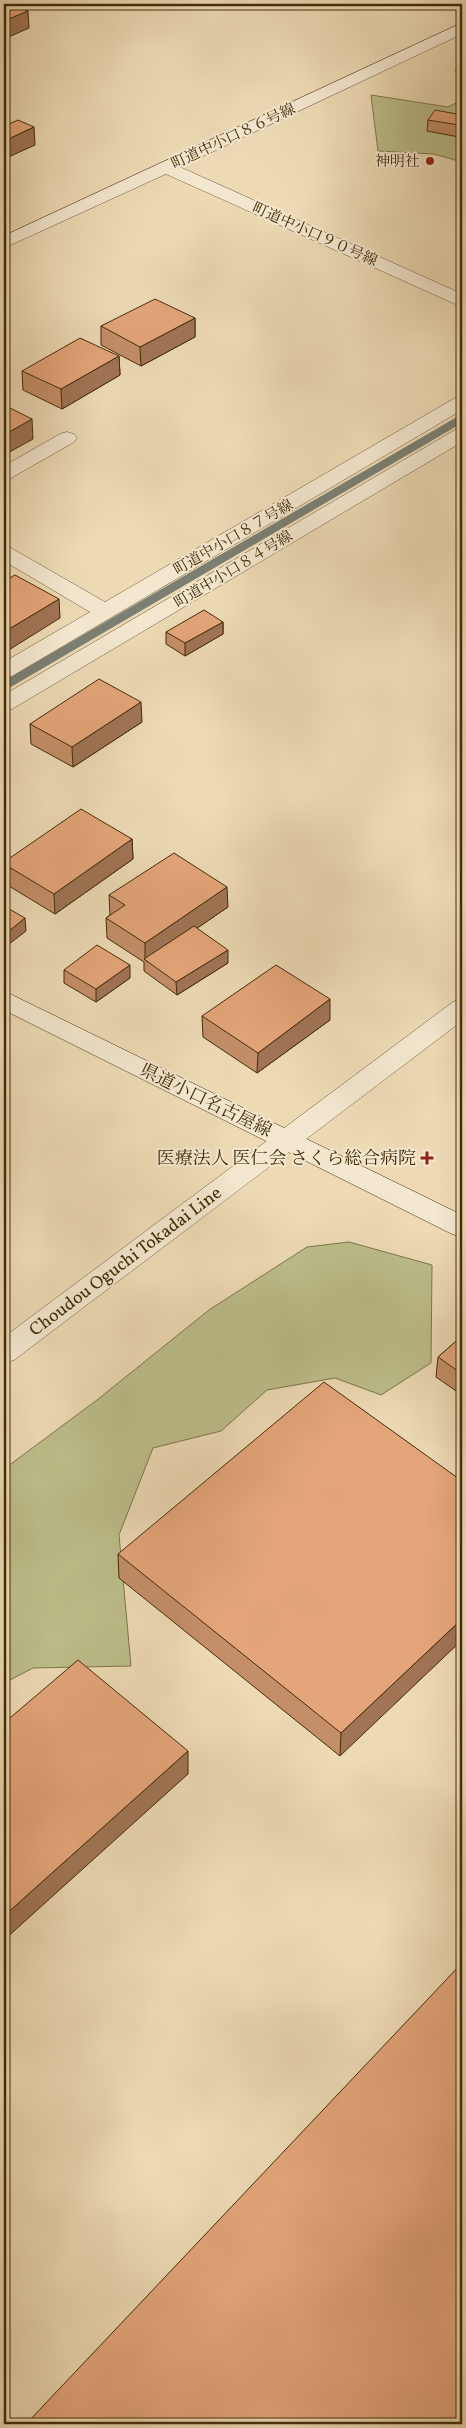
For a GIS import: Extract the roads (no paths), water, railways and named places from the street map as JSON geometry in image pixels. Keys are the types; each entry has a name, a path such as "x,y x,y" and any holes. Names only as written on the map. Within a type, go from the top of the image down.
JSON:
{"street":[{"name":"町道中小口８６号線","path":"4,243 168,168 462,28"},
{"name":"町道中小口９０号線","path":"168,168 462,301"},
{"name":"町道中小口８７号線","path":"4,671 462,402"},
{"name":"町道中小口８４号線","path":"4,704 462,434"},
{"path":"4,474 66,438"},
{"path":"4,552 106,612"},
{"name":"県道小口名古屋線","path":"4,1000 462,1227"},
{"name":"Choudou Oguchi Tokadai Line","path":"4,1352 462,1008"}],"waterway":[{"path":"4,687 462,418"}],"place":[{"name":"神明社","path":"430,161"},
{"name":"医療法人 医仁会 さくら総合病院","path":"427,1158"}]}
